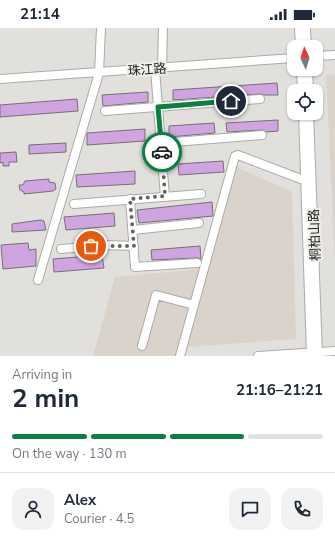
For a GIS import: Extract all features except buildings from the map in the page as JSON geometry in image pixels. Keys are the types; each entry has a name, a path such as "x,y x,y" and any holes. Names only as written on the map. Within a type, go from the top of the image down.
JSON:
{"street":[{"path":"38,280 99,73 101,28"},
{"path":"163,28 158,68 158,107 165,196"},
{"path":"299,28 300,40"},
{"path":"306,28 307,40"},
{"path":"323,56 335,55"},
{"name":"珠江路","path":"0,79 287,59"},
{"path":"105,111 260,99"},
{"name":"桐柏山路","path":"303,120 315,354"},
{"name":"桐柏山路","path":"309,120 315,354"},
{"path":"161,143 262,135"},
{"path":"180,356 235,156 238,155 306,181"},
{"path":"74,204 201,194"},
{"path":"130,199 135,267 196,263"},
{"path":"133,230 200,224"},
{"path":"61,249 106,245 134,246"},
{"path":"142,346 156,295 194,306"},
{"path":"258,356 315,354 335,351"}],"shaded area":[{"path":"335,74 335,263 326,75"},
{"path":"237,167 292,192 296,339 187,347"},
{"path":"200,269 176,356 93,356 115,277"}],"way so far":[{"path":"91,246 134,246 130,199 165,196 162,152"}],"route":[{"path":"162,152 158,107 231,101"}]}
